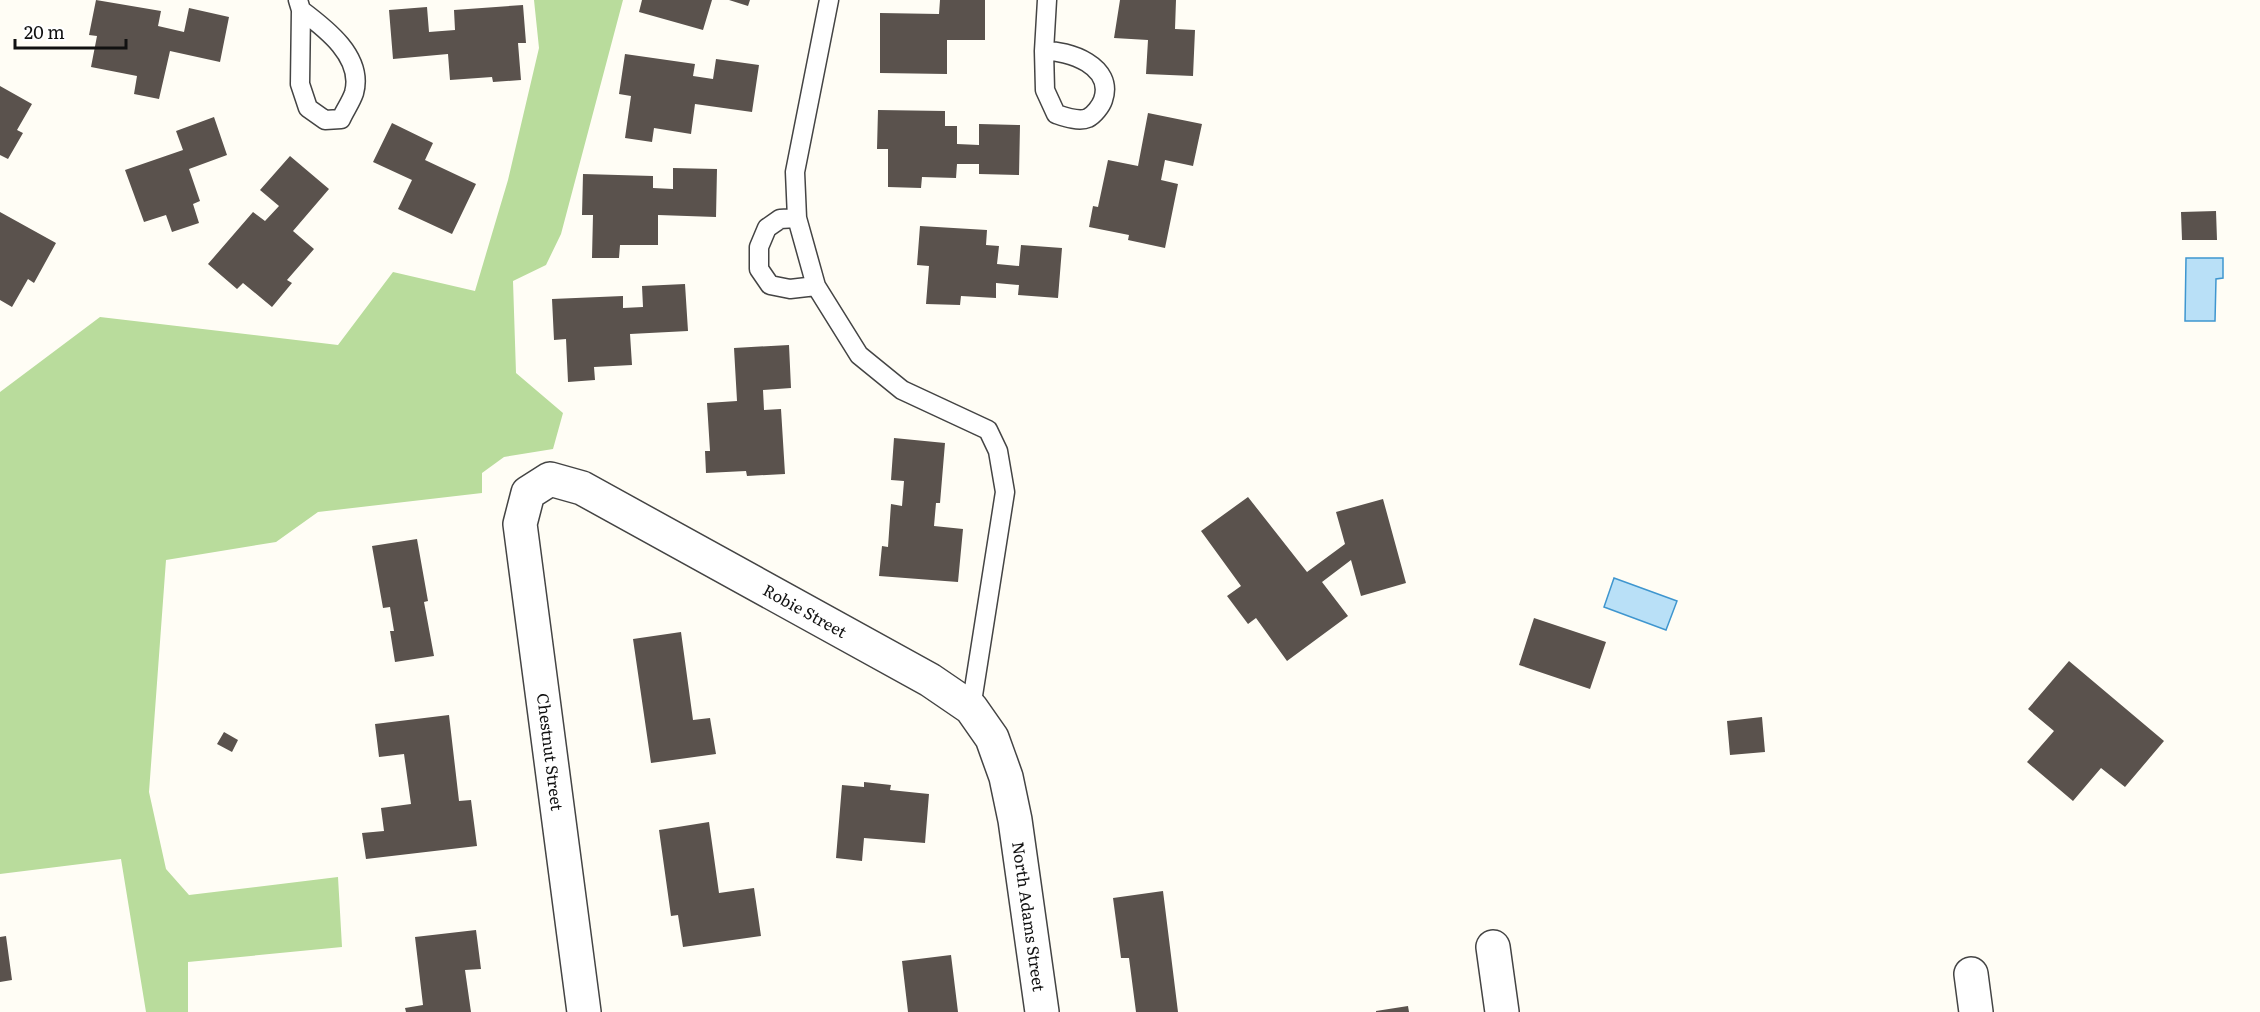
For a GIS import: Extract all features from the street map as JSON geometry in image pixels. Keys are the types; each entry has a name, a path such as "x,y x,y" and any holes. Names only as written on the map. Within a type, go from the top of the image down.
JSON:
{"street":[{"name":"Robie Street","path":"528,493 550,479 582,488 930,680 971,708 992,738 1006,777 1015,820"},
{"name":"Chestnut Street","path":"528,493 520,524 584,1012"},
{"name":"North Adams Street","path":"1015,820 1042,1012"},
{"path":"1493,946 1502,1012"},
{"path":"1971,974 1977,1012"}],"lane":[{"path":"829,0 795,172 797,218 816,286 859,355 902,390 988,430 998,451 1005,492 971,708"},
{"path":"1044,51 1047,0"},
{"path":"300,5 338,41 353,66 354,92 341,118 325,120 308,108 300,84 300,5"},
{"path":"797,218 780,219 767,228 759,247 759,269 770,285 790,289 816,286"}],"green space":[{"path":"534,0 623,0 561,234 546,265 513,281 516,373 563,413 553,449 504,457 482,473 482,493 318,512 276,542 166,560 149,792 166,869 189,895 338,877 342,947 188,962 188,1012 146,1012 121,859 0,874 0,392 100,317 338,345 393,272 475,291 508,180 539,48"}],"water":[{"path":"2186,258 2223,258 2223,278 2216,279 2215,321 2185,321"},
{"path":"1614,578 1677,601 1666,630 1604,607"}],"building":[{"path":"96,0 161,11 158,26 184,32 189,8 229,17 220,62 170,51 159,99 134,94 137,76 91,67 97,36 89,35"},
{"path":"642,0 712,0 703,30 639,12"},
{"path":"729,0 750,0 748,6"},
{"path":"940,0 985,0 985,40 947,40 947,74 880,73 880,13 939,14"},
{"path":"1120,0 1176,0 1175,29 1195,30 1193,76 1146,74 1148,40 1114,38"},
{"path":"523,5 526,43 518,43 521,80 493,82 492,77 450,80 448,54 393,59 389,10 427,7 429,32 455,30 454,10"},
{"path":"625,54 695,64 693,76 713,79 716,59 759,65 752,112 695,104 691,134 654,128 652,142 625,138 631,96 619,94"},
{"path":"0,86 32,104 17,130 23,133 8,159 0,155"},
{"path":"878,110 945,111 945,126 957,126 957,144 979,145 979,124 1020,125 1019,175 979,174 979,164 957,164 956,178 922,177 921,188 888,187 888,149 877,149"},
{"path":"1148,113 1202,124 1193,166 1165,160 1161,180 1178,184 1165,248 1128,240 1129,235 1089,227 1093,206 1098,207 1108,160 1138,166"},
{"path":"214,117 227,155 189,169 200,201 193,204 199,223 172,232 166,215 144,222 125,170 183,150 176,131"},
{"path":"392,123 433,143 425,160 476,184 452,234 398,209 412,180 373,162"},
{"path":"290,156 329,189 293,231 314,249 287,280 292,283 272,307 243,283 237,289 208,264 253,212 265,221 279,206 260,190"},
{"path":"673,168 717,169 716,217 658,215 658,245 620,245 619,258 592,258 593,215 582,215 583,174 653,176 653,188 673,189"},
{"path":"2216,211 2217,240 2182,240 2181,212"},
{"path":"0,212 56,243 34,283 28,279 12,307 0,300"},
{"path":"920,226 987,230 986,245 999,246 997,264 1019,266 1021,245 1062,248 1058,298 1018,295 1019,285 996,283 996,298 961,296 960,305 926,304 929,266 917,265"},
{"path":"685,284 688,331 630,334 632,365 594,367 595,380 568,382 566,339 554,340 552,299 623,296 623,308 643,307 642,286"},
{"path":"789,345 791,388 763,390 764,410 781,409 785,474 747,476 746,471 706,473 705,451 710,451 707,403 737,401 734,348"},
{"path":"894,438 945,443 940,503 936,503 934,526 963,529 958,582 879,576 882,546 888,547 891,504 902,506 904,481 891,480"},
{"path":"1248,497 1307,572 1345,544 1336,512 1383,499 1406,583 1361,596 1351,560 1322,582 1348,616 1287,661 1256,618 1248,624 1227,596 1241,586 1201,531"},
{"path":"417,539 428,601 424,602 434,656 395,662 390,631 394,631 390,607 383,608 372,546"},
{"path":"1534,618 1606,642 1590,689 1519,665"},
{"path":"681,632 693,720 710,718 716,754 651,763 633,639"},
{"path":"2069,661 2164,741 2125,787 2101,768 2073,801 2027,762 2054,731 2028,709"},
{"path":"449,715 459,801 471,800 477,846 366,859 362,833 384,831 381,808 411,804 404,754 379,757 375,724"},
{"path":"1762,717 1765,752 1730,755 1727,721"},
{"path":"224,732 238,740 232,752 217,744"},
{"path":"864,782 891,785 890,790 929,794 925,843 864,838 862,861 836,858 842,785 864,787"},
{"path":"709,822 719,893 754,888 761,936 683,947 678,915 671,916 659,830"},
{"path":"1163,891 1178,1012 1136,1012 1129,958 1121,958 1113,898"},
{"path":"476,930 481,969 465,970 471,1012 406,1012 405,1008 423,1005 415,937"},
{"path":"6,936 12,980 0,982 0,937"},
{"path":"951,955 958,1012 908,1012 902,961"},
{"path":"1408,1006 1409,1012 1376,1012 1376,1011"}]}
